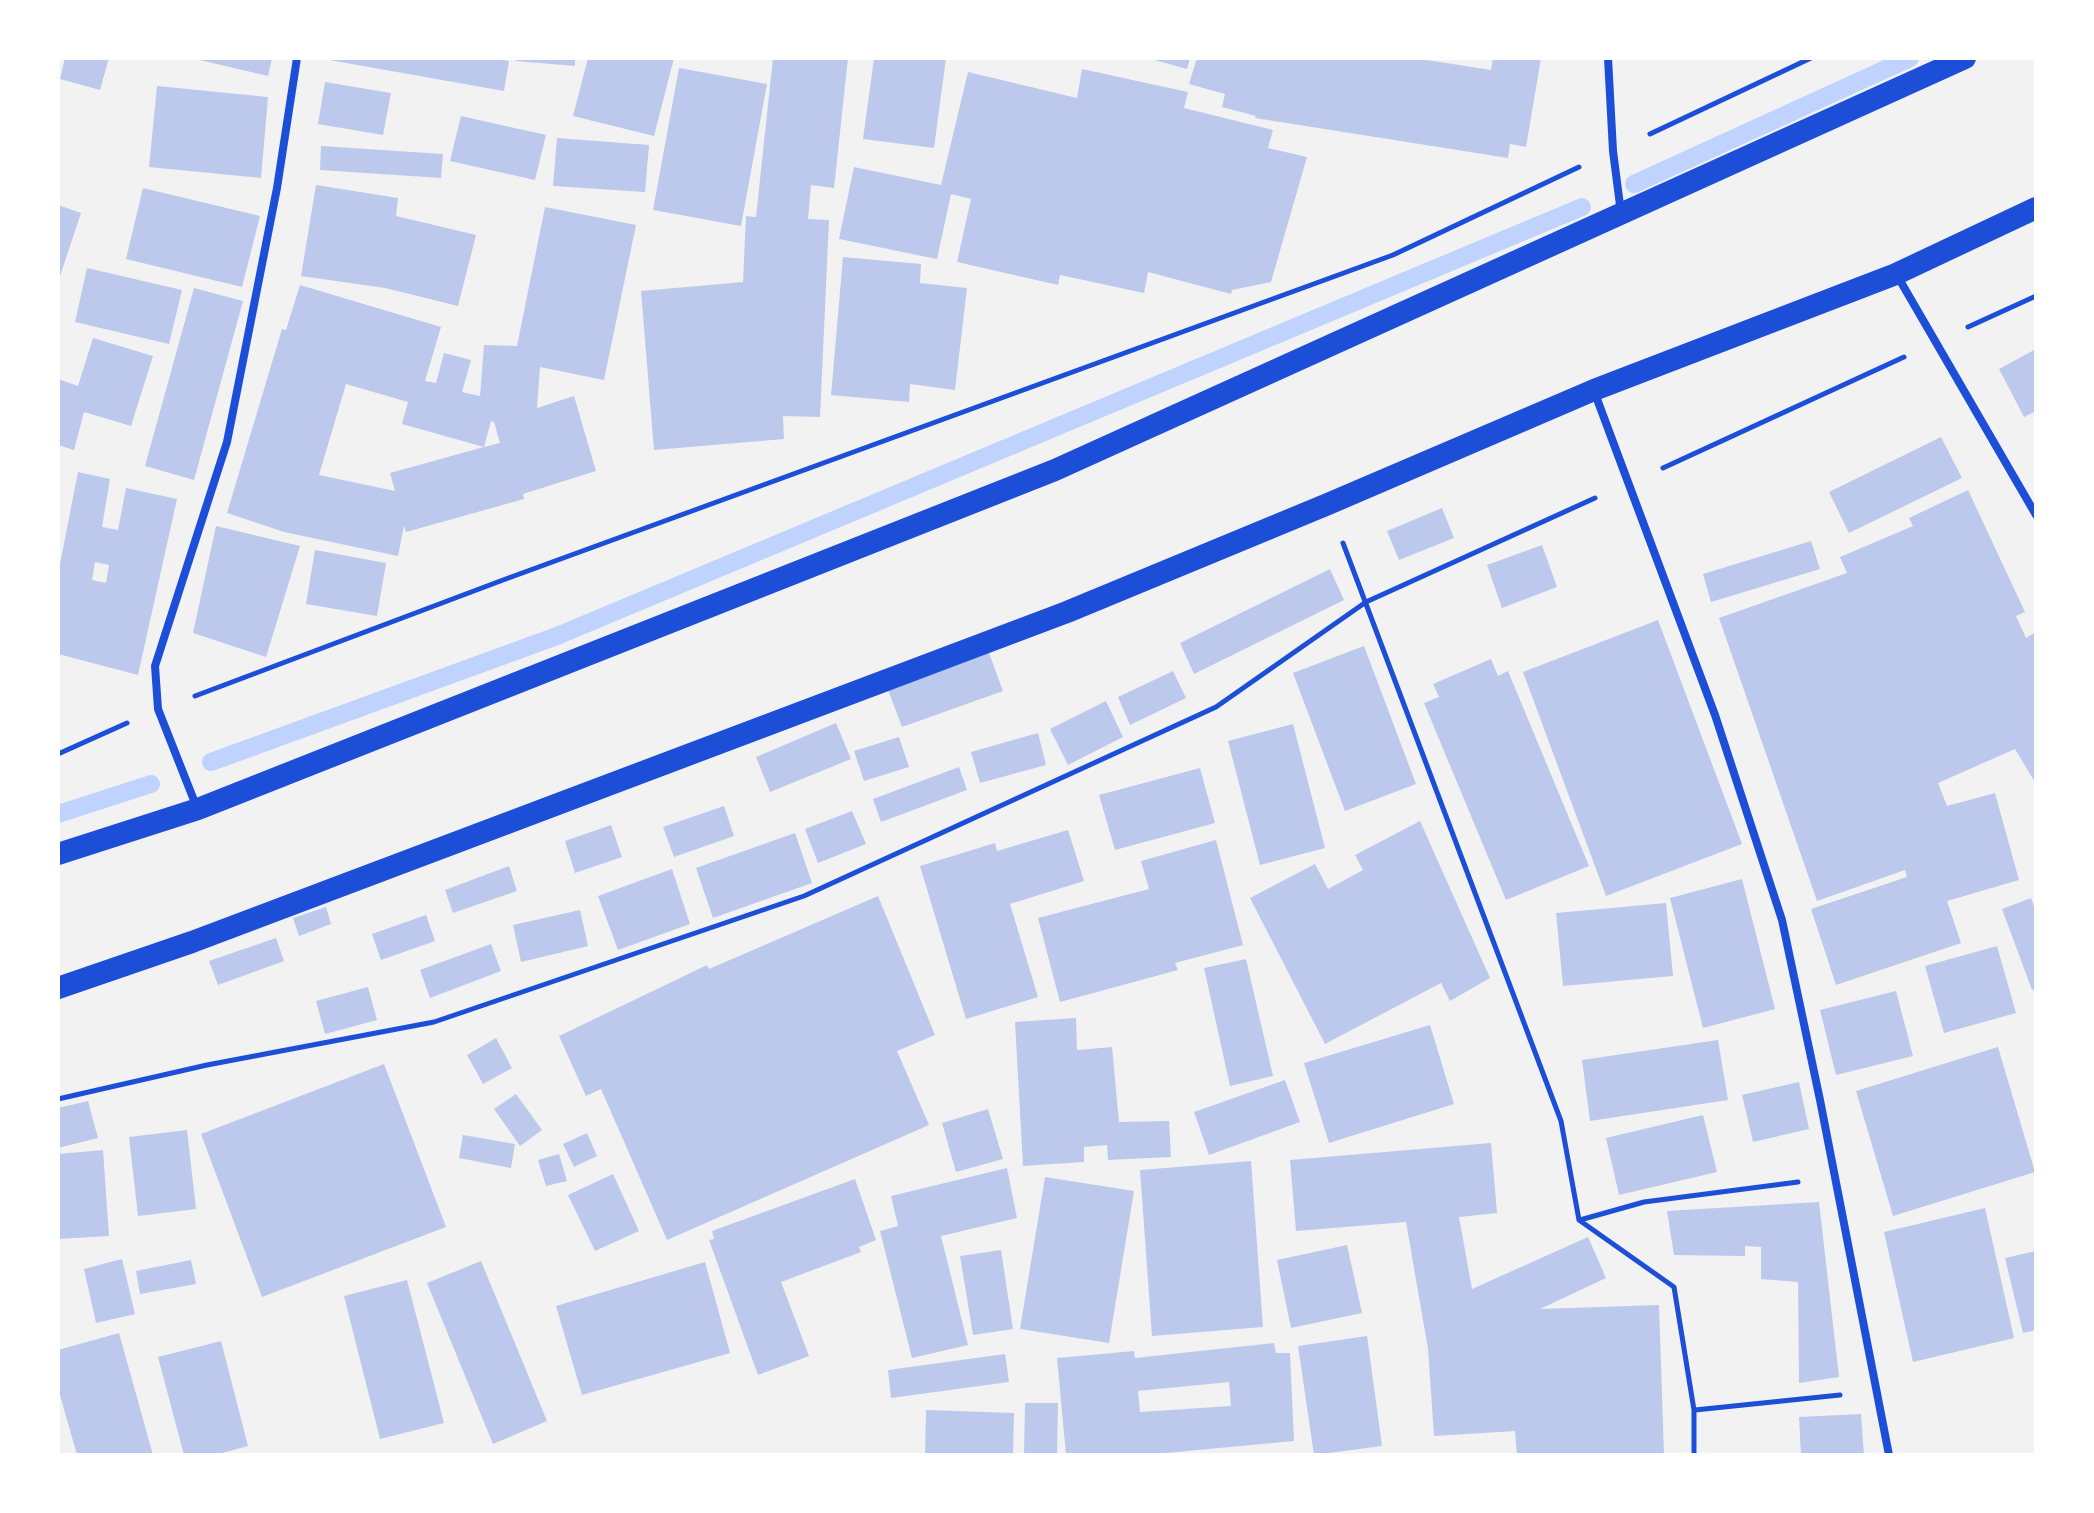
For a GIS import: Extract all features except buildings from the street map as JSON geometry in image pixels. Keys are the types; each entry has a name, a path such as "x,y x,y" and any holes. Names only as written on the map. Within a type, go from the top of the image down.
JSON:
{"highway":[{"path":"58,854 198,809 1055,470 1965,58"},
{"path":"58,988 207,936 1067,612 1594,390 1896,274 2036,208"}],"street":[{"path":"198,809 158,709 155,666 227,442 277,188 297,58"},
{"path":"1608,58 1613,151 1621,214"},
{"path":"1896,274 2036,515"},
{"path":"1594,390 1715,715 1782,920 1889,1455"}],"path":[{"path":"58,754 158,709 503,580 1393,255 1811,58"},
{"path":"58,1099 207,1065 434,1022 804,896 1216,707 1366,602 2036,296"},
{"path":"1328,504 1561,1121 1579,1220 1674,1287 1694,1410 1694,1455"},
{"path":"1579,1220 1644,1202 1835,1177"},
{"path":"1694,1410 1877,1392"}],"waterway":[{"path":"1634,184 1910,58"},
{"path":"211,762 557,636 1582,207"},
{"path":"58,814 151,784"}]}
